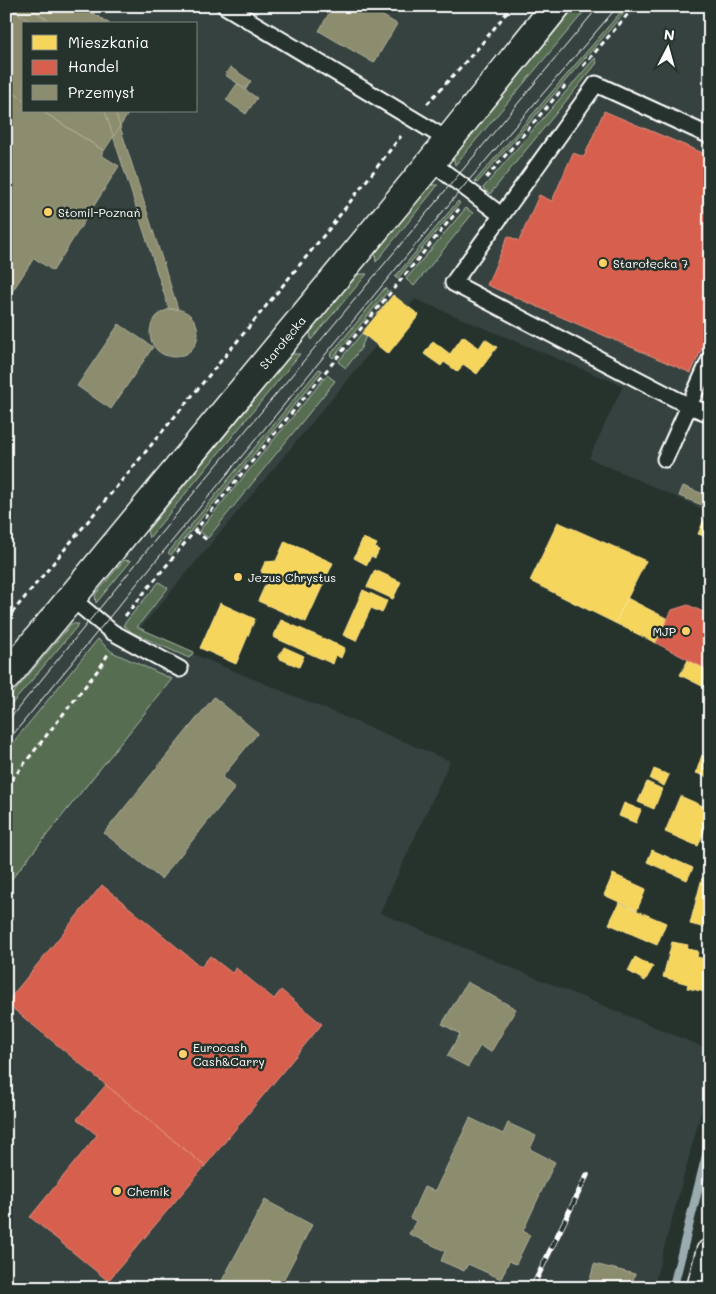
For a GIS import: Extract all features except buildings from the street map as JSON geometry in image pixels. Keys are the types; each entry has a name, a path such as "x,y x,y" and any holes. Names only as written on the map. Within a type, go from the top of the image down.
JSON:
{"street":[{"name":"Starołęcka","path":"6,677 431,162 556,6"}],"lane":[{"path":"225,6 448,140"},
{"path":"710,136 596,84 453,283 689,406 710,414"},
{"path":"431,162 501,214"},
{"path":"665,459 710,359"},
{"path":"71,598 112,632 180,669"}],"path":[{"path":"6,620 329,229 414,119 512,6"},
{"path":"583,66 634,6"},
{"path":"6,786 101,666 108,655 112,632 473,193 570,81"},
{"path":"195,531 207,540"}],"shaded area":[{"path":"6,6 710,6 710,499 705,510 589,458 623,386 415,299 138,631 450,761 380,913 710,1050 710,1080 653,1288 6,1288"}],"green space":[{"path":"576,6 589,6 455,165 453,156"},
{"path":"626,6 630,6 477,183 475,181"},
{"path":"595,58 597,63 490,194 483,188"},
{"path":"430,185 438,185 376,262 375,253"},
{"path":"458,201 460,203 397,279 395,277"},
{"path":"466,208 473,213 414,286 406,279"},
{"path":"357,274 367,274 311,340 310,332"},
{"path":"385,288 388,291 333,358 330,355"},
{"path":"362,333 366,336 361,348 346,368 338,362"},
{"path":"292,354 300,354 149,538 147,531"},
{"path":"319,369 322,371 171,555 168,553"},
{"path":"327,375 335,381 208,538 199,531"},
{"path":"124,560 131,561 96,603 95,595"},
{"path":"159,582 168,588 137,627 194,652 189,658 133,633 123,625"},
{"path":"71,624 79,624 6,711 6,702"},
{"path":"98,639 112,652 172,679 6,886 6,751"}],"waterway":[{"path":"673,1288 710,1141"}],"tram line":[{"path":"6,723 197,489 599,6"},
{"path":"6,743 464,186 618,6"}],"railway":[{"path":"532,1288 587,1175"}],"place":[{"name":"Stomil-Poznań","path":"48,212"},
{"name":"Starołęcka 7","path":"603,263"},
{"name":"Jezus Chrystus","path":"238,577"},
{"name":"MJP","path":"686,631"},
{"name":"Eurocash Cash&Carry","path":"183,1054"},
{"name":"Chemik","path":"117,1191"}]}
